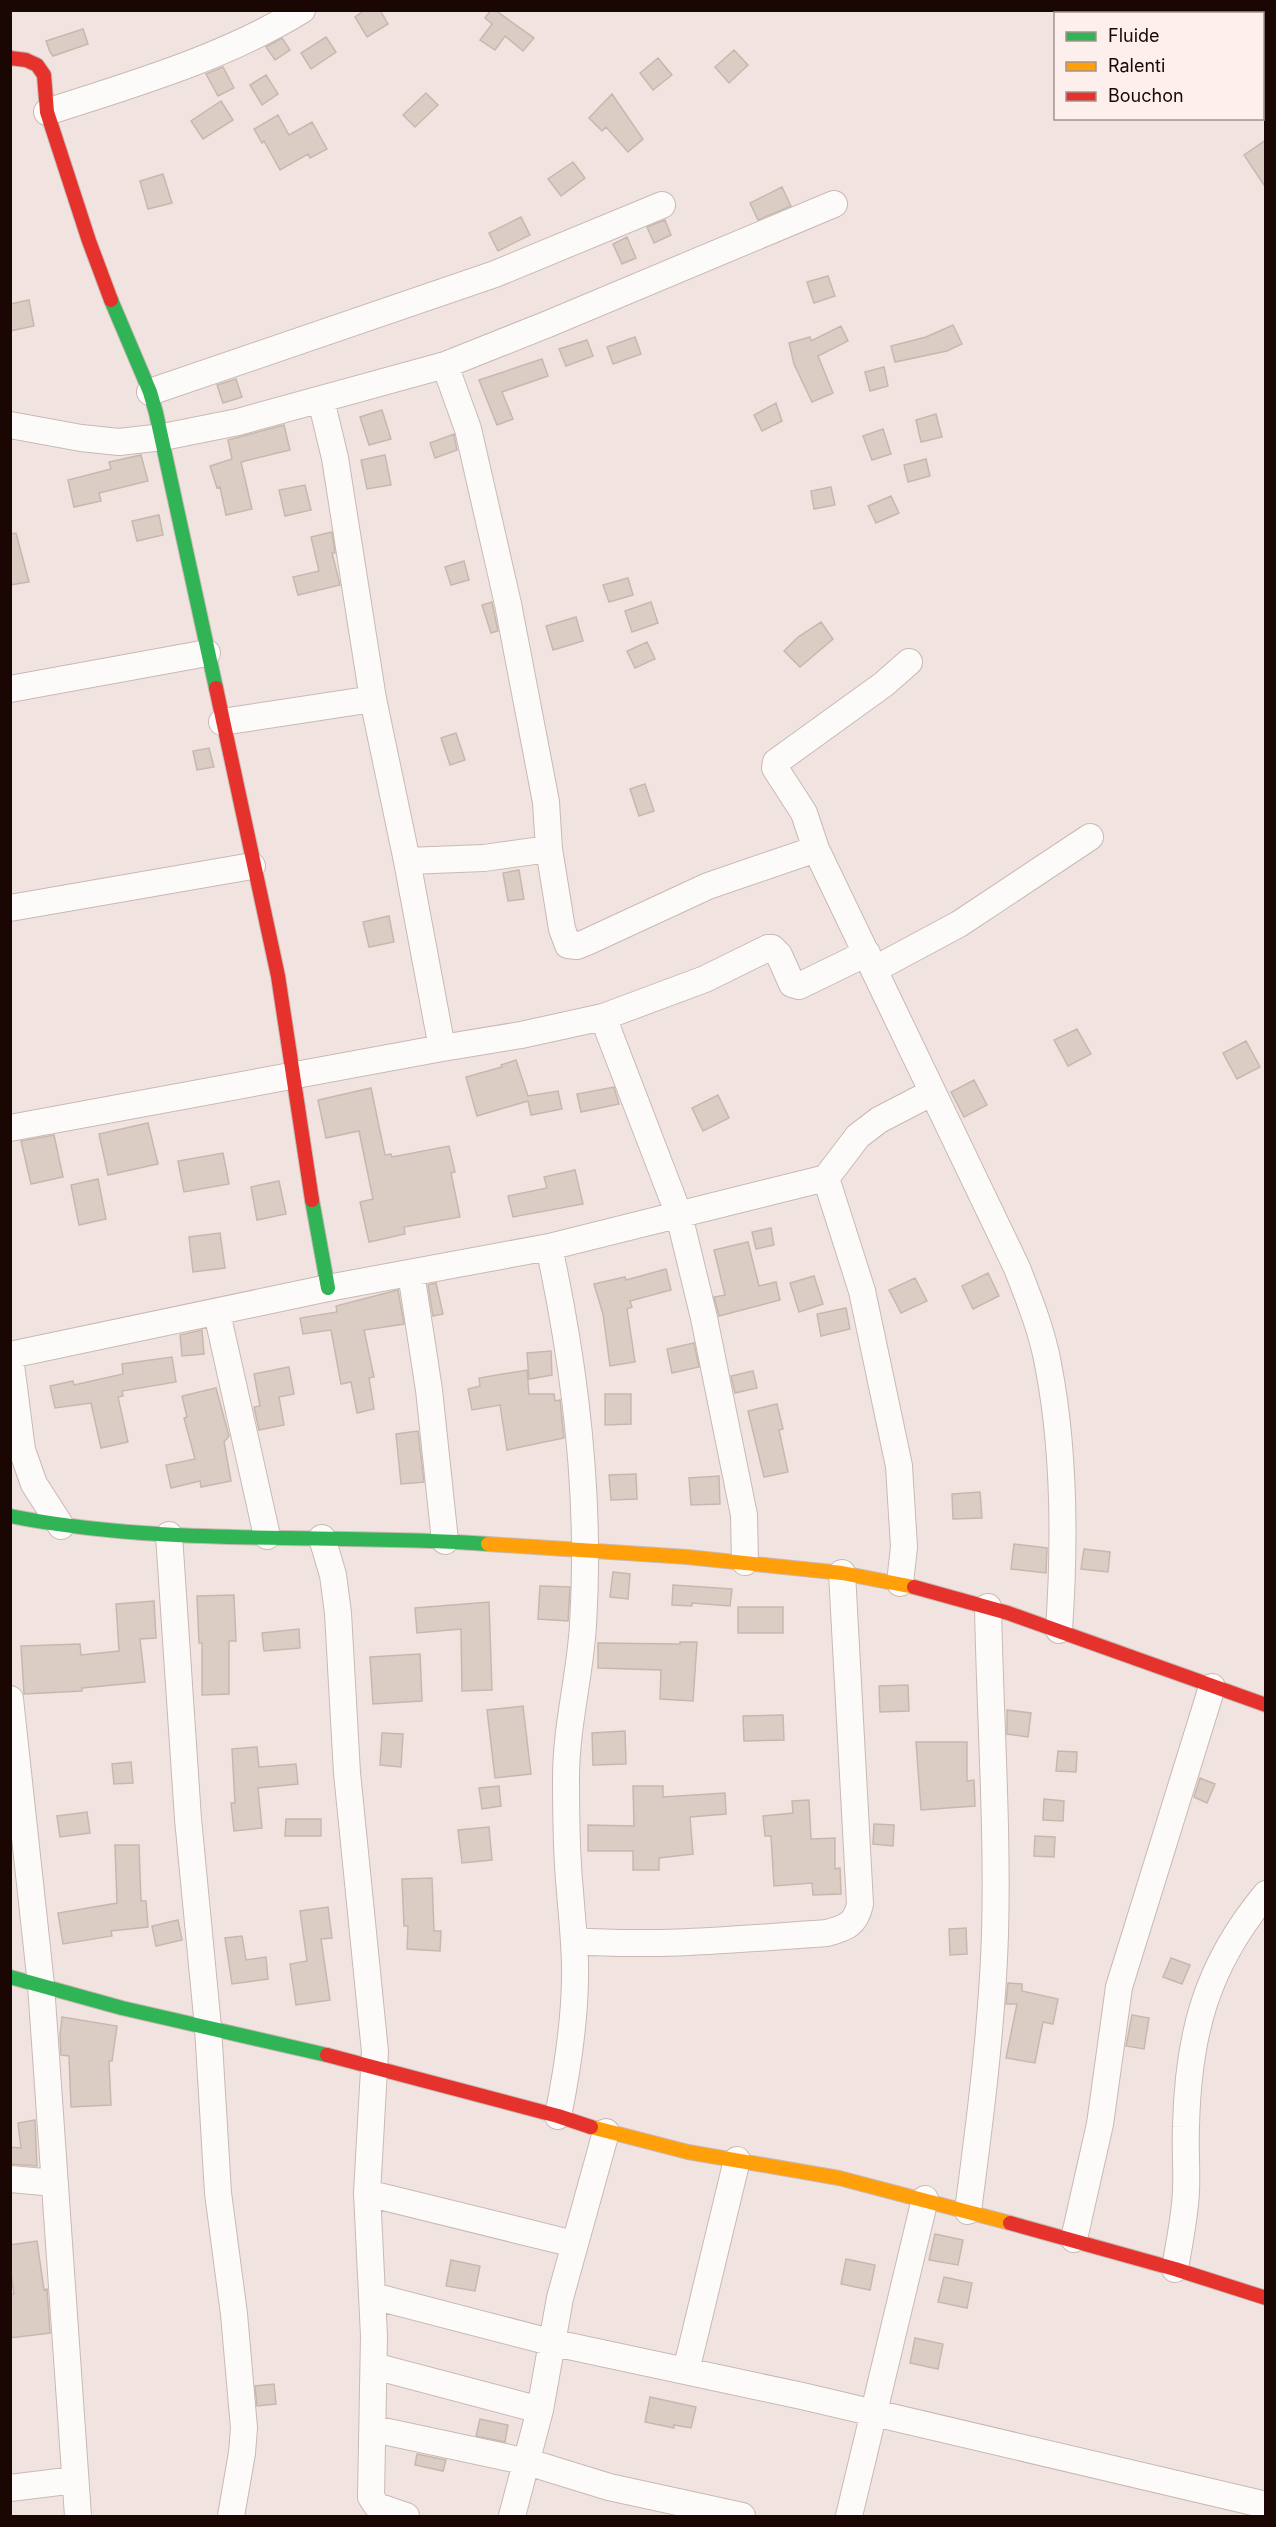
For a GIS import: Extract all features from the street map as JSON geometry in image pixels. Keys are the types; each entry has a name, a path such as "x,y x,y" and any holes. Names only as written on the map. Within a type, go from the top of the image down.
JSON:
{"street":[{"path":"47,112 130,85 228,48 266,31 302,10"},
{"path":"10,58 26,60 37,66 44,75 47,112 89,241 120,323 150,392 163,437 252,866 278,976 308,1175 328,1288"},
{"path":"10,425 81,438 119,442 163,437 228,424 321,400 445,364 548,324 834,204"},
{"path":"150,392 495,274 662,205"},
{"path":"445,364 468,429 508,604 546,802 549,849 564,939 568,945 577,946 718,882 816,849"},
{"path":"321,400 335,458 374,699 442,1048"},
{"path":"10,689 207,653"},
{"path":"909,662 884,684 776,762 777,772 804,813 816,849 871,961 931,1093 1017,1268 1033,1312 1048,1363 1055,1411 1063,1529 1059,1630"},
{"path":"222,722 374,699"},
{"path":"10,1128 521,1035 603,1017 705,979 768,948 772,948 779,955 789,981 795,986 803,985 871,961 959,924 1090,837"},
{"path":"407,861 484,858 549,849"},
{"path":"10,908 252,866"},
{"path":"603,1017 679,1215 704,1318 744,1515 746,1562"},
{"path":"61,1526 16,1461 10,1356 328,1288 549,1246 826,1178 858,1136 879,1120 931,1093"},
{"path":"826,1178 862,1291 899,1466 904,1547 900,1583"},
{"path":"549,1246 563,1310 574,1385 583,1467 585,1551 583,1627 566,1774 566,1830 575,1981 566,2074 558,2116"},
{"path":"411,1273 429,1390 445,1541"},
{"path":"217,1313 267,1536"},
{"path":"10,1516 61,1526 169,1535 445,1541 746,1562 843,1573 900,1583 988,1607 1059,1630 1266,1706"},
{"path":"169,1535 188,1819 208,2027 218,2193 234,2314 244,2428 241,2461 231,2517"},
{"path":"322,1538 333,1575 338,1613 347,1773 375,2052 368,2193 374,2366 374,2429 370,2483 373,2503 384,2510 406,2517"},
{"path":"574,1941 701,1942 827,1933 843,1929 853,1923 858,1916 860,1905 843,1573"},
{"path":"968,2211 983,2100 994,1935 994,1832 988,1607"},
{"path":"1074,2239 1098,2136 1119,1988 1212,1687"},
{"path":"10,1699 41,1985 78,2517"},
{"path":"1175,2269 1186,2194 1186,2117 1195,2033 1203,2000 1233,1938 1266,1894"},
{"path":"10,1977 122,2008 374,2066 558,2116 606,2132 688,2152 839,2178 925,2199 1074,2239 1266,2298"},
{"path":"512,2517 540,2410 550,2342 573,2244 606,2132"},
{"path":"686,2371 737,2160"},
{"path":"10,2179 55,2183"},
{"path":"368,2193 573,2244"},
{"path":"849,2517 872,2413 925,2199"},
{"path":"373,2296 550,2342 872,2413 1266,2505"},
{"path":"374,2366 540,2410"},
{"path":"374,2429 528,2462 609,2487 742,2517"},
{"path":"10,2488 75,2480"}],"building":[{"path":"365,10 380,10 388,24 367,37 355,17"},
{"path":"491,10 495,10 534,38 523,51 505,36 495,50 480,40 492,24 485,18"},
{"path":"83,29 88,44 53,56 46,41"},
{"path":"326,37 336,52 311,69 301,53"},
{"path":"282,38 290,50 275,60 266,47"},
{"path":"734,50 748,65 729,83 715,67"},
{"path":"658,58 672,75 653,90 640,73"},
{"path":"223,67 234,88 218,96 206,74"},
{"path":"266,75 278,94 262,105 250,85"},
{"path":"426,93 438,105 415,127 403,115"},
{"path":"612,94 643,139 628,152 606,127 602,131 589,118"},
{"path":"221,101 233,120 203,139 191,121"},
{"path":"278,115 289,135 312,122 327,149 310,158 308,154 280,170 264,141 262,143 254,129"},
{"path":"1266,140 1266,188 1244,155"},
{"path":"573,162 585,178 561,196 548,179"},
{"path":"163,174 172,203 148,209 140,181"},
{"path":"782,187 791,206 758,220 750,203"},
{"path":"521,217 530,235 498,251 489,233"},
{"path":"665,220 671,235 654,243 647,227"},
{"path":"627,237 636,258 622,264 613,244"},
{"path":"828,276 835,296 814,303 807,282"},
{"path":"29,300 34,326 10,331 10,304"},
{"path":"953,325 962,344 947,351 895,362 891,346 926,337"},
{"path":"841,326 848,341 818,356 833,393 812,402 794,364 789,343 810,337 811,341"},
{"path":"635,337 641,354 613,364 607,347"},
{"path":"587,340 593,356 566,366 559,349"},
{"path":"542,359 548,376 502,392 513,419 497,425 479,380"},
{"path":"884,367 888,386 870,391 865,372"},
{"path":"236,379 242,397 223,403 217,385"},
{"path":"776,403 782,421 762,431 754,415"},
{"path":"382,410 391,439 369,445 360,417"},
{"path":"936,414 942,437 921,442 916,420"},
{"path":"284,425 290,450 241,462 252,509 226,515 220,487 217,488 210,466 232,459 228,440"},
{"path":"883,429 891,454 872,460 863,436"},
{"path":"454,434 457,450 435,458 430,443"},
{"path":"141,455 148,481 99,493 101,501 74,507 68,480 111,469 109,462"},
{"path":"385,455 391,485 367,489 361,460"},
{"path":"926,459 930,476 908,482 904,465"},
{"path":"305,485 311,510 285,516 279,490"},
{"path":"831,487 835,505 814,509 811,491"},
{"path":"891,496 899,513 876,523 868,506"},
{"path":"159,515 163,535 137,541 132,521"},
{"path":"332,532 335,553 332,553 340,585 298,595 293,577 319,571 311,537"},
{"path":"16,533 29,582 10,585 10,534"},
{"path":"464,561 469,580 451,585 445,567"},
{"path":"628,578 633,595 609,602 603,585"},
{"path":"492,602 498,631 491,633 482,605"},
{"path":"651,602 658,623 632,632 625,611"},
{"path":"576,617 583,641 553,650 546,626"},
{"path":"821,622 833,639 800,667 784,651 798,637"},
{"path":"647,642 655,659 635,668 627,651"},
{"path":"456,733 465,760 450,765 441,738"},
{"path":"209,748 214,767 197,770 193,751"},
{"path":"645,784 654,811 639,816 630,789"},
{"path":"519,870 524,899 508,901 503,873"},
{"path":"389,916 394,942 369,947 363,922"},
{"path":"1077,1029 1091,1054 1068,1066 1054,1040"},
{"path":"1246,1041 1260,1067 1237,1079 1223,1053"},
{"path":"516,1060 528,1096 558,1091 562,1109 531,1115 528,1101 477,1116 466,1077 502,1067 501,1065"},
{"path":"974,1080 987,1105 964,1117 951,1092"},
{"path":"614,1087 619,1104 581,1112 577,1094"},
{"path":"371,1088 385,1155 391,1154 392,1157 449,1146 455,1172 451,1173 460,1217 404,1227 405,1234 369,1242 360,1202 373,1199 359,1131 326,1138 318,1100"},
{"path":"718,1095 729,1118 703,1131 692,1108"},
{"path":"148,1123 158,1164 108,1175 99,1134"},
{"path":"54,1135 63,1177 31,1184 21,1141"},
{"path":"223,1153 229,1184 184,1192 178,1161"},
{"path":"575,1170 583,1204 513,1217 508,1196 547,1188 544,1177"},
{"path":"98,1179 106,1219 79,1225 71,1185"},
{"path":"279,1181 286,1214 257,1220 251,1187"},
{"path":"771,1228 774,1245 756,1249 752,1232"},
{"path":"220,1233 225,1268 193,1272 189,1237"},
{"path":"748,1242 759,1286 776,1282 780,1300 719,1316 714,1297 725,1295 714,1250"},
{"path":"666,1269 671,1290 630,1301 632,1307 627,1309 635,1362 610,1366 603,1314 594,1284 625,1277 626,1280"},
{"path":"988,1273 999,1296 973,1309 962,1286"},
{"path":"814,1276 823,1304 799,1312 790,1283"},
{"path":"915,1278 927,1301 901,1313 889,1290"},
{"path":"436,1283 443,1314 433,1316 428,1285"},
{"path":"398,1290 404,1324 364,1330 374,1377 369,1378 374,1409 357,1413 351,1382 341,1384 331,1330 303,1334 300,1318 337,1312 336,1306"},
{"path":"846,1308 850,1329 821,1336 817,1314"},
{"path":"202,1330 204,1354 182,1356 180,1335"},
{"path":"694,1343 699,1367 672,1373 667,1349"},
{"path":"551,1351 552,1375 529,1379 527,1353"},
{"path":"172,1357 176,1382 122,1391 123,1396 118,1397 128,1442 101,1448 91,1403 55,1408 50,1386 73,1381 74,1385 123,1374 122,1364"},
{"path":"289,1367 294,1394 279,1397 284,1425 259,1430 254,1407 260,1406 254,1374"},
{"path":"527,1370 529,1394 554,1394 555,1401 560,1400 564,1438 507,1450 500,1405 472,1410 468,1389 480,1386 479,1378"},
{"path":"753,1371 757,1388 735,1393 731,1376"},
{"path":"216,1388 229,1436 224,1442 231,1481 201,1487 200,1481 171,1488 166,1465 195,1459 184,1418 187,1417 182,1396"},
{"path":"605,1394 631,1394 631,1424 605,1425"},
{"path":"777,1404 783,1429 779,1430 788,1472 764,1477 748,1411"},
{"path":"418,1431 424,1482 401,1484 396,1434"},
{"path":"636,1474 637,1499 611,1500 609,1475"},
{"path":"719,1476 720,1504 691,1505 689,1478"},
{"path":"980,1492 982,1518 953,1519 952,1494"},
{"path":"1014,1544 1047,1548 1046,1573 1011,1569"},
{"path":"1084,1549 1110,1552 1108,1572 1081,1569"},
{"path":"613,1572 630,1574 628,1599 610,1597"},
{"path":"673,1585 732,1589 730,1606 692,1603 692,1606 672,1605"},
{"path":"540,1586 570,1587 568,1621 538,1619"},
{"path":"234,1595 236,1641 229,1641 229,1694 202,1695 202,1643 199,1643 197,1596"},
{"path":"154,1601 156,1638 140,1639 145,1682 82,1688 82,1691 24,1694 21,1646 80,1644 81,1655 119,1651 116,1604"},
{"path":"489,1602 492,1690 462,1691 461,1629 417,1633 415,1608"},
{"path":"738,1607 783,1607 783,1633 738,1633"},
{"path":"299,1629 300,1648 264,1651 262,1633"},
{"path":"680,1642 697,1642 693,1701 660,1699 661,1670 598,1668 598,1643 680,1644"},
{"path":"420,1654 422,1701 373,1704 370,1657"},
{"path":"908,1685 909,1711 880,1712 879,1686"},
{"path":"523,1706 531,1774 495,1778 487,1710"},
{"path":"1007,1710 1031,1713 1028,1737 1007,1734"},
{"path":"783,1715 784,1740 744,1741 743,1716"},
{"path":"625,1731 626,1764 593,1765 592,1733"},
{"path":"382,1733 403,1734 401,1767 380,1765"},
{"path":"916,1742 967,1742 967,1781 974,1780 975,1806 921,1810"},
{"path":"257,1747 259,1767 296,1764 298,1784 258,1788 262,1828 234,1831 231,1803 235,1803 232,1749"},
{"path":"1058,1751 1077,1752 1076,1772 1056,1771"},
{"path":"131,1762 133,1783 114,1784 112,1764"},
{"path":"1200,1778 1215,1784 1207,1803 1194,1797"},
{"path":"499,1786 501,1806 482,1809 479,1788"},
{"path":"633,1786 663,1786 663,1797 725,1793 726,1814 690,1817 693,1854 659,1858 659,1870 633,1870 633,1851 588,1851 588,1825 634,1826"},
{"path":"1044,1799 1064,1801 1063,1821 1043,1820"},
{"path":"809,1800 811,1839 835,1838 835,1869 840,1868 841,1894 813,1895 812,1883 774,1886 771,1836 765,1836 763,1816 793,1813 792,1801"},
{"path":"87,1812 90,1833 60,1837 57,1816"},
{"path":"286,1819 321,1819 321,1836 285,1836"},
{"path":"874,1824 894,1825 893,1846 873,1844"},
{"path":"489,1827 492,1860 462,1863 458,1830"},
{"path":"1035,1836 1055,1837 1054,1857 1034,1856"},
{"path":"115,1845 139,1845 141,1901 146,1901 148,1927 111,1931 112,1936 63,1944 58,1913 117,1903"},
{"path":"432,1878 434,1931 441,1931 440,1951 407,1949 408,1926 404,1926 402,1879"},
{"path":"328,1907 332,1938 321,1939 330,2000 296,2005 290,1964 307,1961 300,1911"},
{"path":"178,1920 182,1940 156,1946 152,1926"},
{"path":"966,1928 967,1954 950,1955 949,1929"},
{"path":"242,1936 246,1960 266,1957 268,1979 232,1984 225,1938"},
{"path":"1171,1958 1190,1965 1182,1984 1163,1977"},
{"path":"1008,1983 1022,1984 1022,1991 1058,1999 1053,2024 1043,2022 1035,2063 1006,2058 1017,2004 1006,2004"},
{"path":"1132,2015 1149,2018 1144,2049 1126,2046"},
{"path":"62,2017 117,2026 112,2061 109,2061 111,2105 71,2107 69,2056 61,2055"},
{"path":"35,2120 37,2166 10,2164 10,2147 21,2148 18,2123"},
{"path":"935,2234 963,2240 958,2265 929,2260"},
{"path":"37,2241 44,2290 47,2289 50,2333 10,2338 10,2294 14,2294 10,2268 10,2245"},
{"path":"846,2259 875,2265 870,2290 841,2284"},
{"path":"451,2260 480,2266 475,2291 446,2286"},
{"path":"944,2277 972,2283 967,2308 938,2302"},
{"path":"915,2338 943,2344 938,2369 910,2363"},
{"path":"274,2384 276,2404 257,2406 255,2386"},
{"path":"650,2397 696,2407 691,2428 674,2425 674,2428 645,2422"},
{"path":"480,2419 508,2425 505,2442 476,2436"},
{"path":"417,2454 446,2460 443,2471 415,2465"}],"traffic: fast":[{"path":"111,300 150,392 156,413 216,688"},
{"path":"312,1200 328,1288"},
{"path":"10,1516 69,1526 188,1536 488,1544"},
{"path":"10,1977 122,2008 327,2055"}],"traffic: slow":[{"path":"488,1544 687,1557 842,1573 914,1587"},
{"path":"591,2127 688,2152 839,2178 1010,2223"}],"traffic: jam":[{"path":"10,58 26,60 37,65 44,75 47,112 89,241 111,300"},
{"path":"216,688 278,976 312,1200"},
{"path":"914,1587 1008,1613 1266,1705"},
{"path":"327,2055 558,2116 591,2127"},
{"path":"1010,2223 1175,2269 1266,2298"}]}
